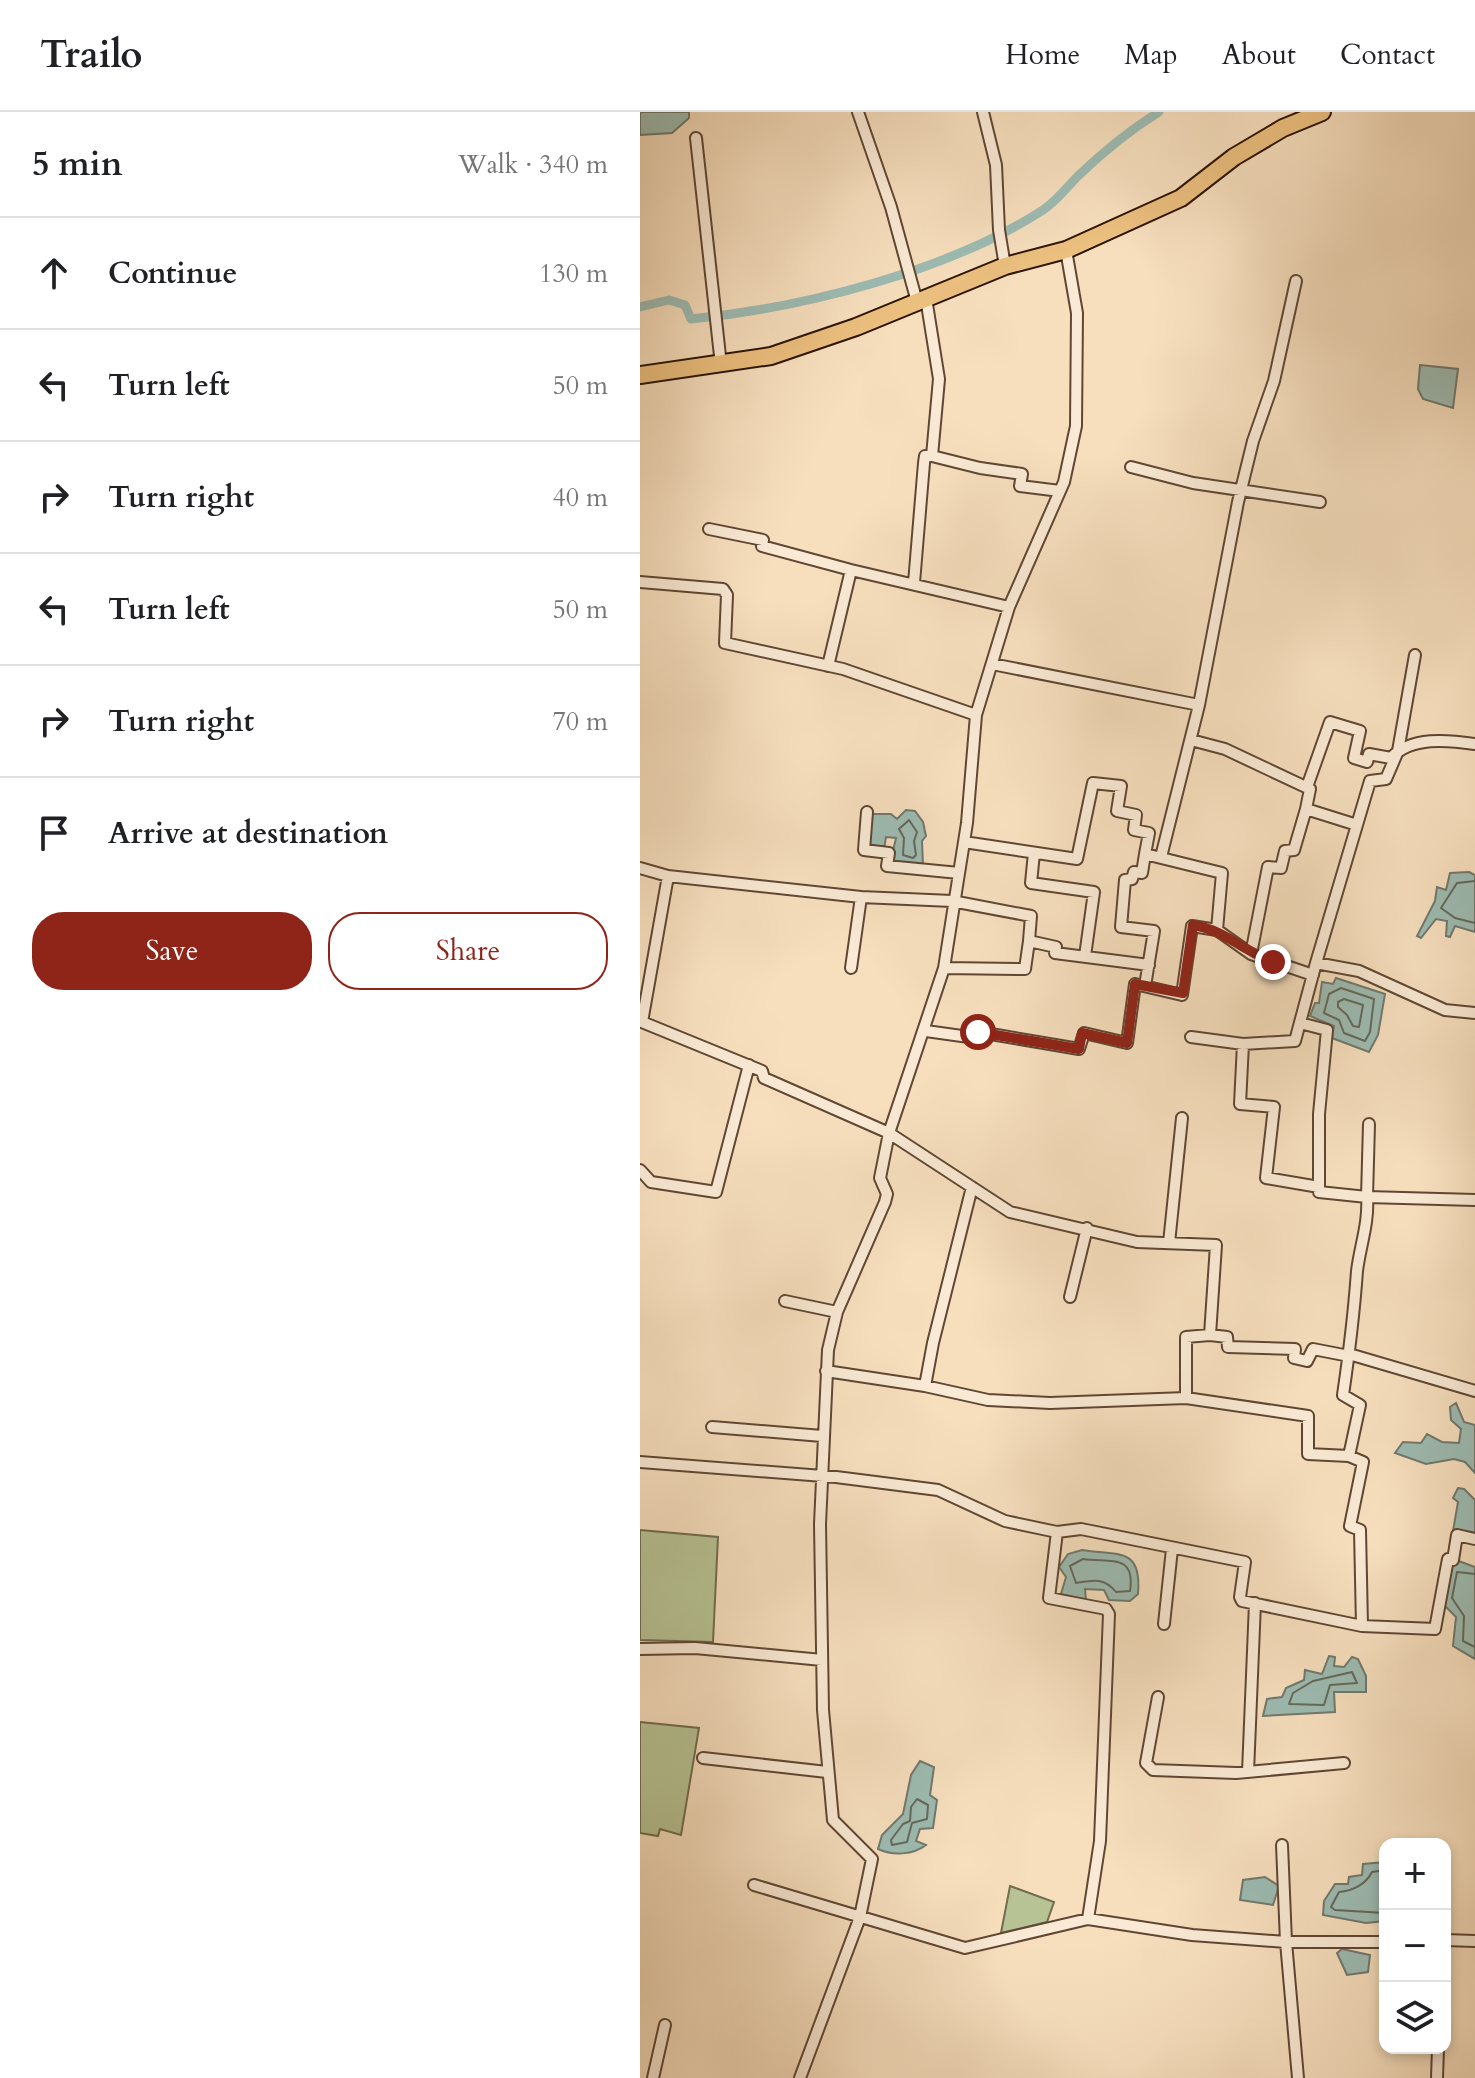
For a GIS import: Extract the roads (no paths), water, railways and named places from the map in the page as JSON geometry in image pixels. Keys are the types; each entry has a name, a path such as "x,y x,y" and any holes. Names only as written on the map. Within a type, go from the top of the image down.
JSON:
{"main road":[{"path":"640,375 771,356 1005,266 1066,250 1181,198 1234,157 1283,128 1322,112"}],"street":[{"path":"858,112 910,275 922,300 939,379 932,456"},
{"path":"983,112 996,165 999,230 1005,266"},
{"path":"696,138 721,365"},
{"path":"800,2078 860,1917 872,1859 833,1820 827,1772 822,1660 822,1436 826,1371 837,1312 885,1202 887,1194 880,1178 889,1133 926,1031 944,968 952,901 964,842 976,715 1009,607 1060,491 1076,426 1077,313 1066,250"},
{"path":"1161,857 1199,705 1241,491 1253,441 1274,381 1296,281"},
{"path":"914,583 925,456 1022,474 1020,486 1060,491"},
{"path":"1131,467 1241,491 1320,502"},
{"path":"709,529 763,540 762,546 851,570 1009,607"},
{"path":"828,666 851,570"},
{"path":"640,582 723,589 727,595 725,643 828,666 976,715"},
{"path":"1191,1037 1243,1044 1295,1041 1370,781 1386,779 1398,751 1415,655"},
{"path":"992,664 1199,705"},
{"path":"1307,787 1330,722 1360,731 1355,758 1367,762 1369,754 1391,758 1398,751 1433,741 1475,744"},
{"path":"1191,740 1225,749 1311,791 1294,850 1285,851 1281,868 1268,867 1251,954"},
{"path":"964,842 1077,859 1095,782 1122,787 1117,811 1135,814 1134,830 1149,833 1142,873 1134,872 1132,879 1125,880 1121,927 1154,931 1145,986"},
{"path":"1306,809 1357,825"},
{"path":"867,812 864,850 889,853 887,866 959,873"},
{"path":"1034,853 1031,883 1094,892 1085,956"},
{"path":"1145,854 1222,873 1217,930"},
{"path":"640,868 668,876 861,897 952,901 1032,916 1025,969 944,968"},
{"path":"668,876 642,1022 749,1065 762,1071 764,1078 889,1133 1010,1212 1137,1242 1216,1245 1210,1335"},
{"path":"851,968 861,897"},
{"path":"926,1031 976,1038 979,1032 1079,1049 1082,1033 1127,1043 1135,985 1182,995 1192,926 1217,930 1251,954 1313,975"},
{"path":"1029,941 1056,947 1055,953 1149,965"},
{"path":"1316,963 1359,971 1445,1010 1475,1013"},
{"path":"1300,1023 1325,1028 1327,1033 1319,1114 1319,1187 1322,1194 1475,1200"},
{"path":"1243,1044 1240,1104 1274,1107 1266,1178 1319,1187"},
{"path":"640,1170 651,1182 716,1192 749,1065"},
{"path":"1169,1243 1182,1118"},
{"path":"1349,1456 1360,1405 1343,1395 1357,1271 1368,1215 1369,1124"},
{"path":"925,1386 936,1327 972,1187"},
{"path":"1070,1297 1087,1228"},
{"path":"785,1301 837,1312"},
{"path":"1186,1398 1186,1337 1210,1335 1227,1337 1228,1347 1295,1349 1294,1358 1307,1361 1313,1349 1349,1355 1475,1391"},
{"path":"826,1371 1001,1401 1050,1403 1186,1398 1308,1416 1308,1454 1349,1456 1363,1462 1350,1526 1360,1530 1362,1626"},
{"path":"712,1427 822,1436"},
{"path":"640,1462 822,1476 938,1490 1005,1521 1057,1532 1081,1529 1245,1562 1240,1600 1362,1626 1435,1629 1448,1559 1453,1560 1457,1535 1475,1539"},
{"path":"1057,1532 1049,1598 1106,1609 1109,1614 1100,1841 1088,1919"},
{"path":"1164,1624 1172,1549"},
{"path":"1248,1772 1255,1603"},
{"path":"640,1649 695,1648 822,1660"},
{"path":"1158,1697 1148,1768 1248,1772 1344,1763"},
{"path":"703,1758 827,1772"},
{"path":"1282,1845 1286,1942 1298,2078"},
{"path":"754,1885 965,1948 1088,1919 1192,1935 1286,1942 1379,1942"},
{"path":"1451,1940 1475,1941"},
{"path":"653,2078 665,2025"},
{"path":"1437,2078 1438,2054"}],"water":[{"path":"640,112 689,112 689,118 672,133 640,135"},
{"path":"1420,365 1458,369 1453,408 1423,399 1418,389"},
{"path":"906,810 915,811 923,822 926,836 922,841 923,867 890,864 896,838 886,837 884,849 866,847 870,814 891,814 897,819"},
{"path":"1469,872 1475,875 1475,932 1455,926 1450,937 1446,936 1447,921 1436,919 1421,938 1417,936 1435,901 1437,887 1446,890 1450,873"},
{"path":"1336,978 1385,994 1378,1035 1369,1052 1332,1038 1334,1026 1310,1016 1315,1003 1319,1003 1322,982 1333,984"},
{"path":"1456,1403 1464,1422 1475,1425 1475,1473 1465,1462 1454,1459 1426,1464 1395,1453 1403,1442 1421,1443 1427,1434 1442,1442 1459,1443 1461,1429 1451,1420 1450,1407"},
{"path":"1458,1488 1464,1489 1475,1500 1475,1536 1453,1531 1458,1502 1453,1498"},
{"path":"1082,1550 1117,1554 1132,1561 1138,1579 1138,1594 1130,1601 1109,1600 1104,1590 1085,1589 1086,1600 1061,1594 1066,1577 1059,1567 1068,1554"},
{"path":"1456,1560 1475,1567 1475,1659 1453,1646 1456,1617 1443,1604 1450,1563"},
{"path":"1329,1656 1335,1657 1334,1666 1344,1667 1352,1657 1358,1659 1366,1676 1366,1692 1334,1692 1335,1712 1263,1716 1267,1699 1282,1697 1286,1688 1304,1680 1305,1670 1322,1674"},
{"path":"920,1761 934,1767 930,1795 937,1800 933,1828 920,1829 916,1841 926,1845 903,1853 878,1849 882,1835 903,1814 911,1775"},
{"path":"1379,1863 1379,1922 1366,1923 1323,1915 1324,1901 1335,1884 1348,1884 1349,1877 1362,1875 1363,1864"},
{"path":"1265,1877 1279,1886 1273,1905 1240,1900 1243,1880"},
{"path":"1342,1949 1370,1955 1368,1972 1347,1975 1337,1953"}],"waterway":[{"path":"640,307 669,300 685,305 691,319 734,314 826,296 920,268 1005,232 1043,210 1107,150 1159,112"}]}
